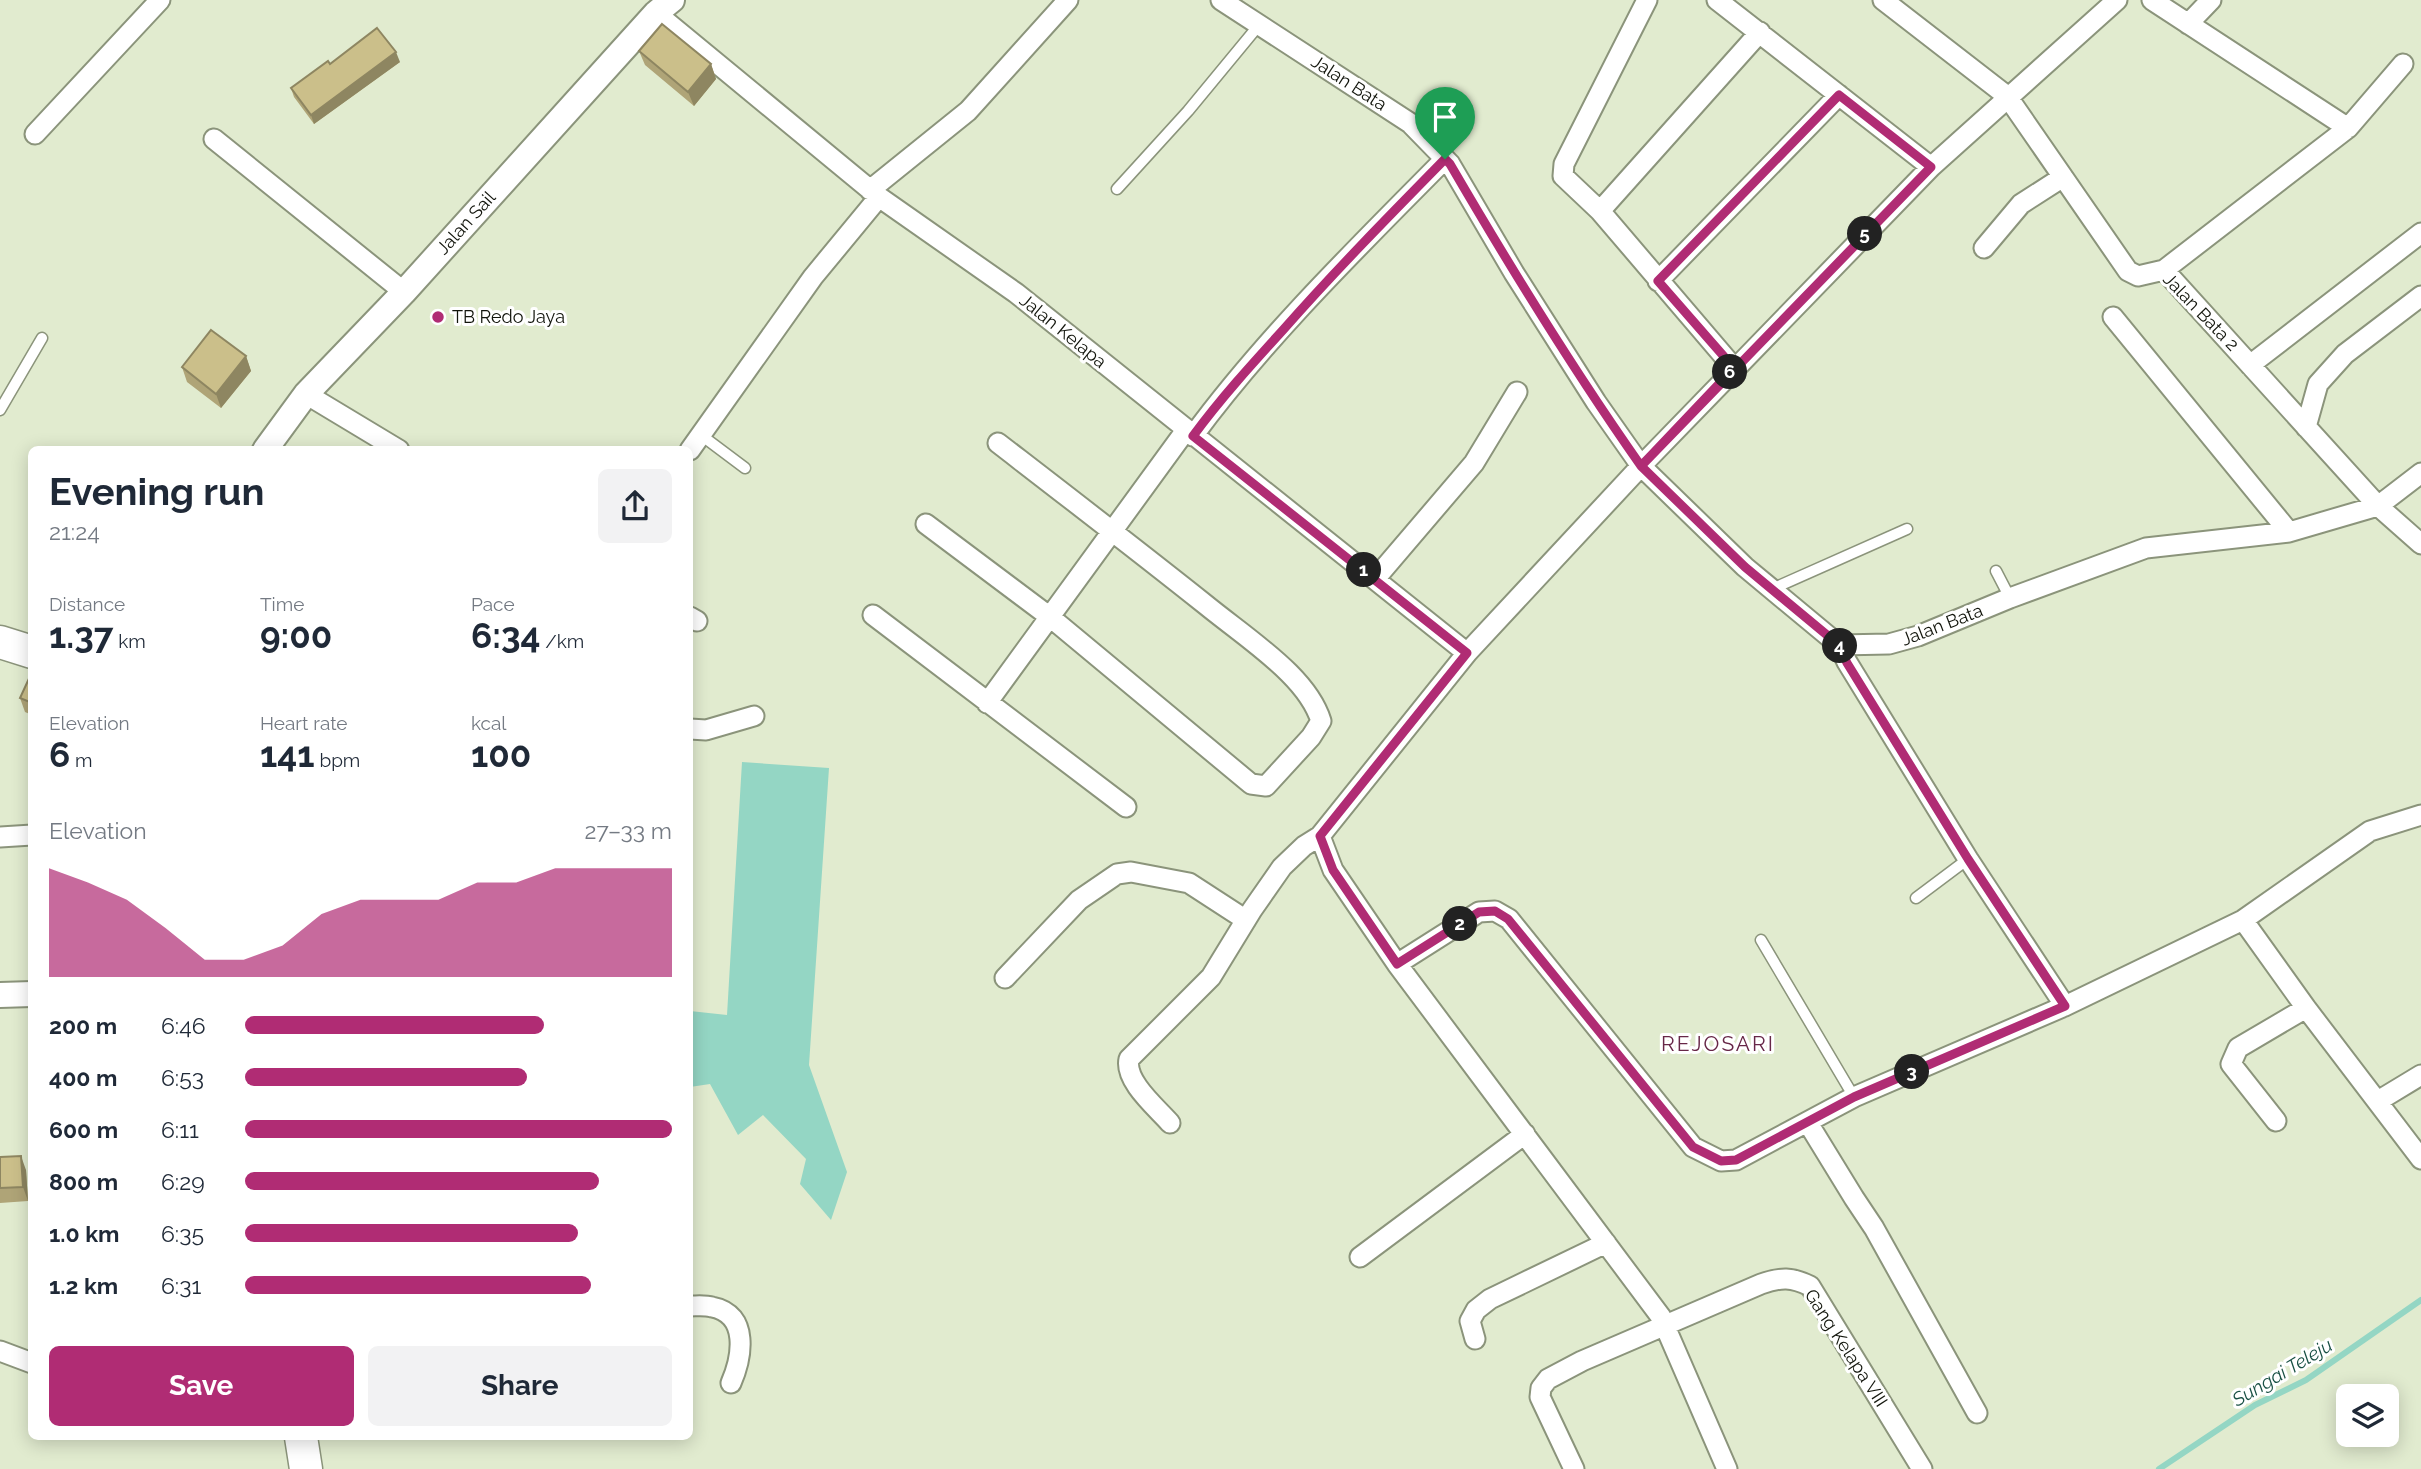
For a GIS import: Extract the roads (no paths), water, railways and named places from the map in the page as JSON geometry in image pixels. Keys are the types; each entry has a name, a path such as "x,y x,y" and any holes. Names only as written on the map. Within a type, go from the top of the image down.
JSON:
{"main road":[{"path":"0,642 28,651"},
{"path":"301,1440 306,1469"}],"street":[{"path":"35,134 160,0"},
{"path":"695,442 875,193 968,111 1068,0"},
{"name":"Jalan Bata","path":"1222,0 1410,123 1450,164 1536,308 1641,466 1745,567 1839,645 1889,645 1918,636 2010,598 2146,548 2289,532 2378,506 2421,473"},
{"path":"1647,0 1564,164 1563,176 1600,211 1734,368"},
{"path":"1717,0 1931,167"},
{"name":"Jalan Bata 2","path":"1883,0 2007,96 2128,271 2138,276 2164,270 2378,506 2421,544"},
{"path":"1170,1123 1139,1089 1128,1068 1129,1059 1211,976 1282,867 1304,846 1320,836 1467,653 1734,368 1931,167 2117,0"},
{"path":"2152,0 2348,128"},
{"path":"2188,24 2211,0"},
{"name":"Jalan Kelapa","path":"664,6 875,193 1016,293 1467,653"},
{"name":"Jalan Sail","path":"268,446 306,394 404,292 664,6"},
{"path":"1600,211 1760,32"},
{"path":"2164,270 2348,128 2403,64"},
{"path":"1658,281 1839,95"},
{"path":"214,139 404,292"},
{"path":"987,703 1190,433 1365,240 1445,159"},
{"path":"1984,248 2021,204 2063,177"},
{"path":"2250,365 2421,233"},
{"path":"2306,427 2318,384 2345,354 2421,296"},
{"path":"2113,317 2289,532"},
{"path":"1375,579 1474,463 1517,392"},
{"path":"306,394 392,446"},
{"path":"926,524 1050,617 1251,784 1266,786 1311,737 1321,721 1316,706 1288,671 998,443"},
{"path":"873,615 1126,807"},
{"path":"1839,645 1847,663 1968,859 2065,1006"},
{"path":"693,729 706,730 754,716"},
{"path":"1397,964 1479,912 1495,911 1508,919 1693,1147 1721,1161 1736,1160 1854,1097 2065,1006 2243,920 2370,831 2421,815"},
{"path":"0,836 28,835"},
{"path":"1320,836 1333,870 1397,964 1661,1317 1727,1469"},
{"path":"1005,978 1079,900 1117,874 1131,872 1189,883 1245,920"},
{"path":"2243,920 2421,1159"},
{"path":"0,995 28,994"},
{"path":"2276,1121 2231,1064 2238,1048 2306,1008"},
{"path":"2378,1101 2421,1075"},
{"path":"1808,1123 1874,1228 1977,1413"},
{"path":"1360,1257 1525,1134"},
{"path":"1475,1339 1470,1321 1476,1310 1490,1299 1606,1243"},
{"name":"Gang Kelapa VIII","path":"1574,1469 1540,1397 1541,1388 1548,1379 1583,1361 1778,1278 1796,1279 1810,1286 1922,1469"},
{"path":"693,1306 713,1307 726,1312 740,1331 738,1366 731,1383"},
{"path":"0,1351 28,1362"}],"lane":[{"path":"1117,189 1188,111 1259,25"},
{"path":"0,410 42,338"},
{"path":"695,442 745,468"},
{"path":"1772,589 1907,529"},
{"path":"1996,571 2010,598"},
{"path":"1916,898 1968,859"},
{"path":"1761,940 1854,1097"}],"water":[{"path":"742,762 829,768 809,1065 847,1172 831,1220 800,1184 806,1159 763,1115 738,1135 710,1084 693,1087 693,1011 727,1015"}],"waterway":[{"name":"Sungai Teleju","path":"2159,1469 2255,1405 2306,1380 2421,1300"}],"place":[{"name":"TB Redo Jaya","path":"438,317"}],"district":[{"name":"REJOSARI","path":"1718,1044"}]}
